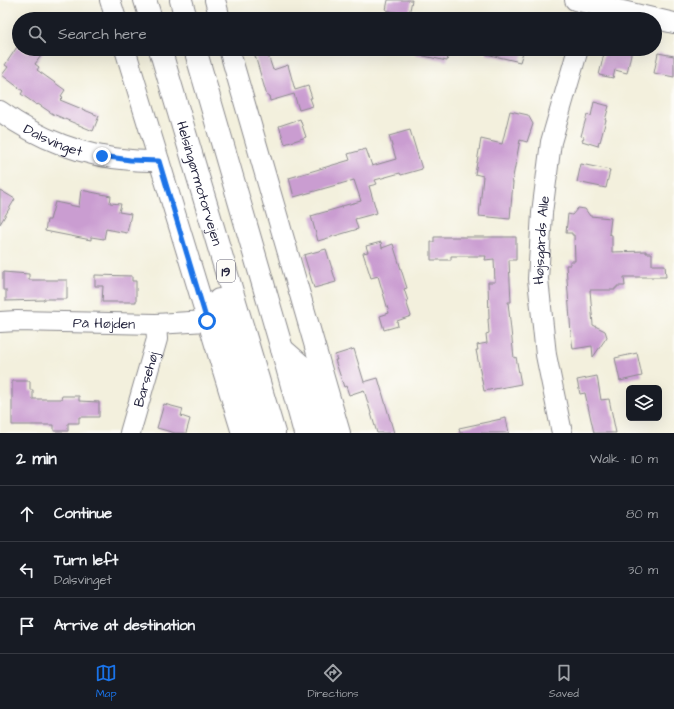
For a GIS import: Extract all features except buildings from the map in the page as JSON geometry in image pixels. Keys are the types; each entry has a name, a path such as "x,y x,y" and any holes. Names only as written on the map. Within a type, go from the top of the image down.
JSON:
{"highway":[{"path":"145,0 149,12"},
{"path":"181,0 184,12"},
{"name":"Helsingørmotorvejen","path":"162,56 274,433"},
{"name":"19","path":"197,56 305,433"},
{"path":"178,110 170,123 256,433"},
{"path":"282,349 306,370 326,433"}],"street":[{"path":"110,0 114,12"},
{"path":"214,0 218,12"},
{"path":"586,6 617,12"},
{"path":"662,21 674,23"},
{"path":"127,56 242,433"},
{"path":"231,56 340,433"},
{"name":"Højsgårds Alle","path":"562,433 546,355 538,279 542,212 551,142 576,56"},
{"name":"Dalsvinget","path":"0,111 14,122 53,142 74,149 102,156 130,160 159,161"},
{"name":"På Højden","path":"0,322 17,321 156,324 207,321"},
{"name":"Barsehøj","path":"130,433 157,339 156,324"}],"route":[{"path":"102,156 130,160 159,161 207,321"}]}
